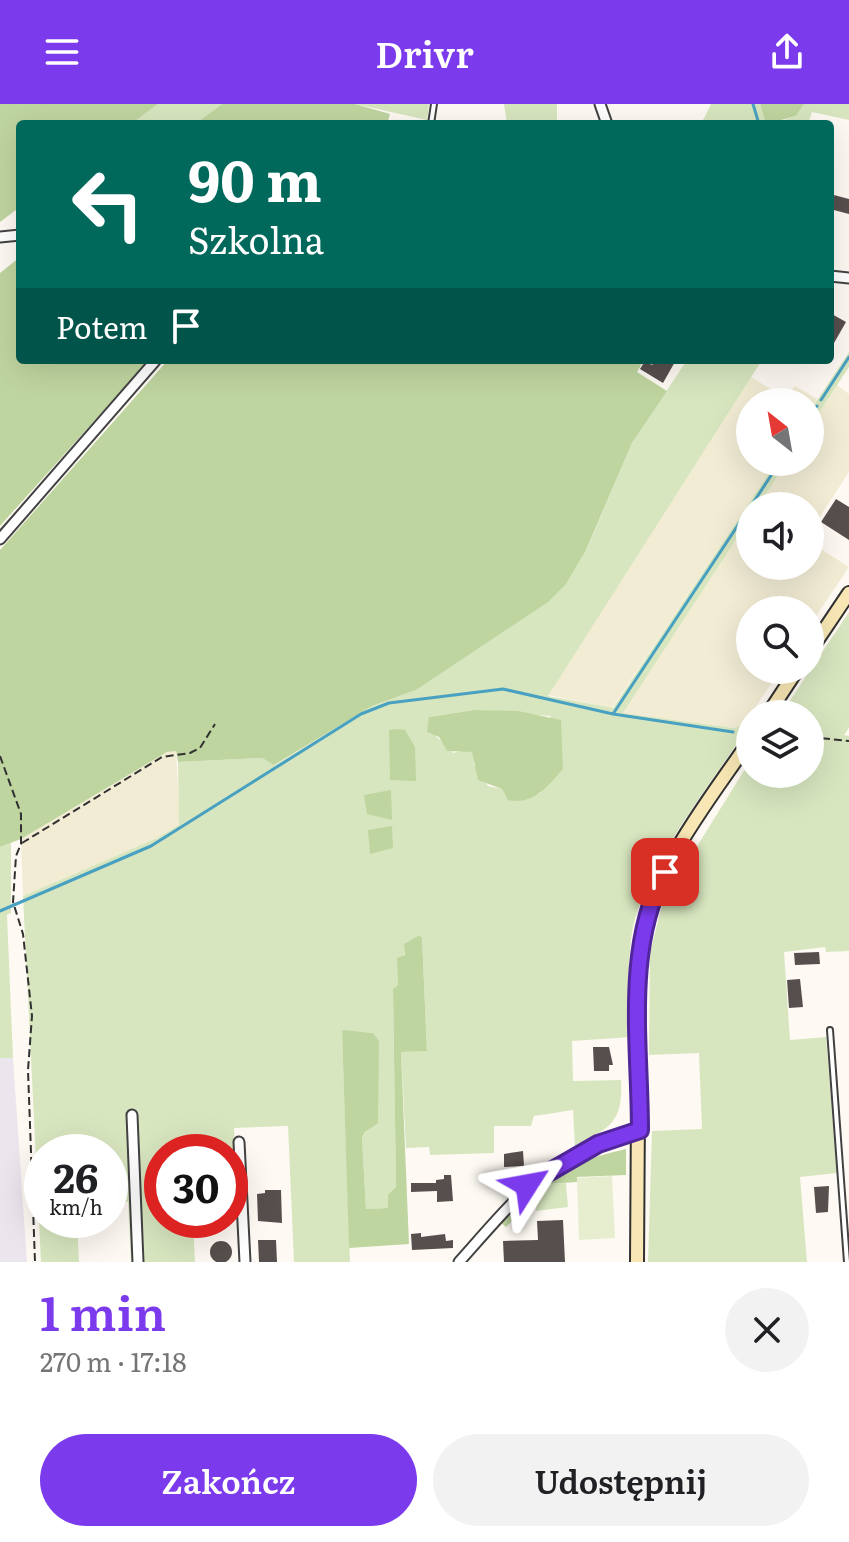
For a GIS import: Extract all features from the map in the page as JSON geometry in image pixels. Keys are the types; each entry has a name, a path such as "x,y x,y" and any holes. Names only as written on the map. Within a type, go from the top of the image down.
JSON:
{"street":[{"path":"0,539 153,364"},
{"path":"824,630 849,593"},
{"path":"637,1262 639,954 644,925 665,872 736,762"},
{"path":"132,1115 138,1262"},
{"path":"459,1262 536,1178 598,1144 640,1130"},
{"path":"244,1238 245,1262"}],"lane":[{"path":"830,1030 847,1262"}],"path":[{"path":"21,844 162,757 190,753 200,748 215,724"},
{"path":"824,738 849,741"},
{"path":"0,756 21,814 21,844 16,856 13,902 23,934 32,1016 28,1070 35,1262"}],"shaded area":[{"path":"751,377 769,388 744,388"},
{"path":"837,385 849,394 849,472 824,510 824,492 767,492 778,476 824,476 824,405"},
{"path":"736,400 736,476 767,476 756,492 736,492 736,522 612,708 548,695"},
{"path":"736,539 736,580 824,580 824,551 849,567 824,604 824,596 736,596 736,684 771,684 760,700 736,700 736,727 623,713"},
{"path":"176,750 180,825 23,896 21,839 167,752"},
{"path":"0,1058 13,1058 27,1262 0,1262"}],"green space":[{"path":"0,104 158,104 136,120 16,120 16,210 0,222"},
{"path":"158,104 222,104 200,120 136,120"},
{"path":"222,104 355,104 390,114 388,120 200,120"},
{"path":"355,104 429,104 427,120"},
{"path":"504,104 557,104 557,120 506,120"},
{"path":"711,104 760,104 765,120 703,120"},
{"path":"760,104 804,104 796,116 765,120"},
{"path":"804,104 849,104 849,120 812,112 809,120 784,120 796,116"},
{"path":"16,260 16,364 145,364 0,526 0,273"},
{"path":"849,352 849,367 824,405 824,390"},
{"path":"164,364 642,364 637,372 667,391 632,443 587,548 566,584 548,602 416,690 372,706 274,765 262,758 178,762 176,751 167,752 21,839 0,847 0,550"},
{"path":"684,364 759,364 744,388 736,388 736,401 548,696 613,708 736,522 736,539 623,713 736,727 736,745 666,850 640,903 630,954 632,1037 572,1041 573,1081 621,1080 617,1115 605,1128 575,1147 573,1110 534,1116 531,1126 494,1126 494,1153 430,1155 429,1147 406,1148 401,1052 427,1050 422,937 407,942 398,986 393,989 396,1186 391,1191 388,1208 366,1209 362,1138 369,1127 373,1033 342,1031 350,1262 294,1262 288,1126 234,1128 234,1134 144,1134 144,1238 194,1238 195,1262 131,1262 128,1134 35,1134 23,896 157,838 179,825 178,762 262,758 275,765 372,706 416,690 587,549 632,443","holes":["474,710 550,716 563,769 539,794 506,796 502,789 488,786 474,765 473,752 464,750 453,753 434,734 429,717"]},
{"path":"767,476 778,476 767,492 756,492"},
{"path":"849,612 849,728 844,735 849,736 849,951 826,952 825,947 784,952 790,1040 826,1037 837,1173 800,1177 807,1262 648,1262 652,1131 702,1129 699,1053 649,1055 650,953 663,901 736,784 736,788 824,788 824,700 790,700 801,684 824,684 824,650"},
{"path":"474,710 518,711 561,720 563,769 533,797 508,800 502,789 478,780 472,752 447,751 439,737 427,732 429,717"},
{"path":"389,730 405,730 415,747 416,781 390,780"},
{"path":"391,790 392,820 367,814 364,795"},
{"path":"392,826 393,848 370,854 368,830"},
{"path":"11,843 11,913 7,915 13,1058 0,1058 0,847"},
{"path":"422,937 427,1051 401,1052 409,1244 349,1248 342,1030 373,1033 379,1041 378,1123 362,1138 366,1209 388,1208 388,1195 396,1186 393,989 398,985 397,958 405,955 404,944"},
{"path":"626,1149 626,1175 577,1177 577,1182 549,1184 506,1227 500,1222 556,1174 587,1160"},
{"path":"612,1176 615,1238 579,1240 577,1178"},
{"path":"566,1183 568,1207 536,1211 536,1195 549,1184"},
{"path":"40,1238 78,1238 79,1262 41,1262"}],"building":[{"path":"834,195 849,199 849,214 834,210"},
{"path":"834,315 846,322 834,343"},
{"path":"643,364 674,364 663,383 640,369"},
{"path":"836,499 849,507 849,540 824,524 824,517"},
{"path":"819,952 820,964 795,965 794,953"},
{"path":"800,979 803,1007 789,1008 787,980"},
{"path":"593,1047 609,1047 613,1065 609,1065 609,1071 594,1071"},
{"path":"523,1151 524,1166 504,1167 504,1154"},
{"path":"444,1175 451,1175 453,1201 437,1202 437,1191 411,1192 411,1183 436,1183 436,1180 444,1179"},
{"path":"829,1186 828,1212 816,1213 814,1187"},
{"path":"265,1190 281,1190 282,1223 258,1221 257,1194 265,1193"},
{"path":"563,1220 565,1262 504,1262 503,1241 538,1240 537,1221"},
{"path":"421,1233 421,1237 445,1234 446,1241 453,1240 453,1248 412,1250 411,1234"},
{"path":"258,1240 276,1240 277,1262 259,1262"},
{"path":"221,1241 231,1248 229,1260 213,1260 210,1252 213,1244"}],"waterway":[{"path":"753,104 758,120"},
{"path":"824,395 849,357"},
{"path":"760,492 771,476"},
{"path":"613,714 736,528"},
{"path":"0,911 151,846 361,714 389,703 503,689 613,714 733,732"}],"route":[{"path":"527,1185 549,1169 598,1144 640,1130 639,954 649,907 665,872"}]}
